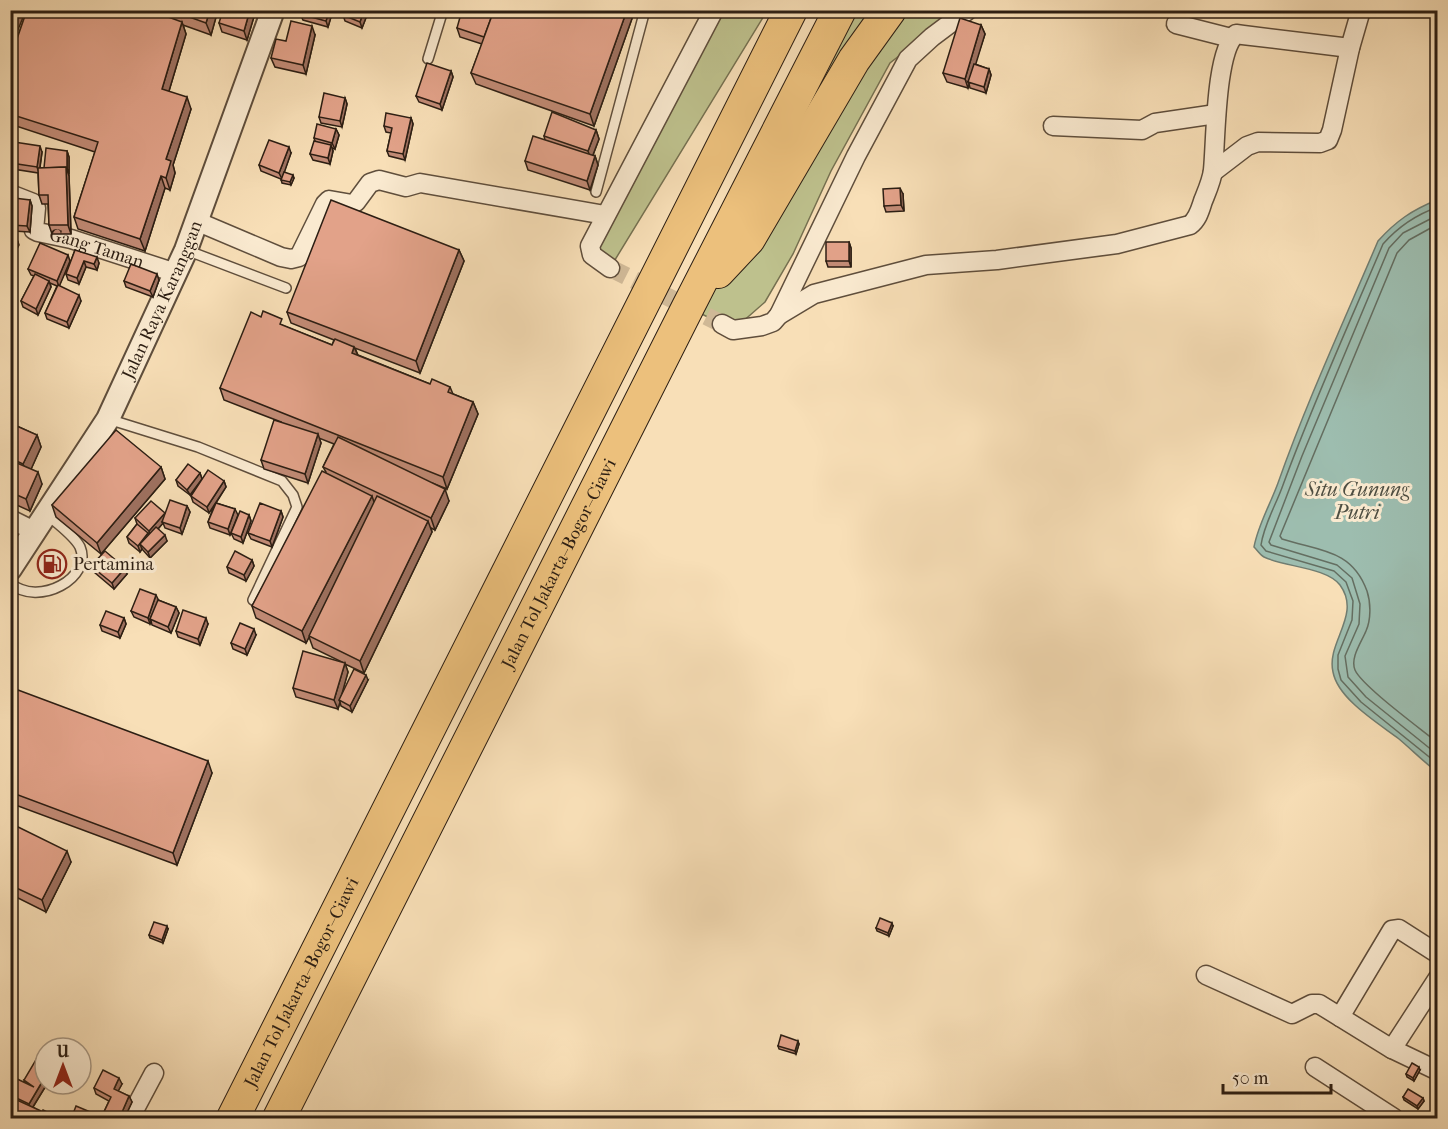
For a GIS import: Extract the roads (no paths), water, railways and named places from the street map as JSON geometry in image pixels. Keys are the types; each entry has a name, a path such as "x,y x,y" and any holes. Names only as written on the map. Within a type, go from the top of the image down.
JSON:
{"highway":[{"name":"Jalan Tol Jakarta–Bogor–Ciawi","path":"233,1119 792,10"},
{"name":"Jalan Tol Jakarta–Bogor–Ciawi","path":"279,1119 840,10"},
{"path":"693,300 749,239 854,60 890,10"}],"street":[{"name":"Jalan Raya Karanggan","path":"10,569 108,419 186,250 273,10"},
{"path":"610,268 592,255 590,246 714,10"},
{"path":"779,315 856,156 908,59 932,37 968,10"},
{"path":"1213,172 1247,146 1258,142 1320,143 1328,140 1361,10"},
{"path":"1176,24 1231,38"},
{"path":"722,324 733,330 747,329 772,322 779,315 814,294 926,265 997,260 1117,244 1190,225 1198,216 1213,172 1216,114 1226,48 1231,38 1236,34 1243,34 1350,48"},
{"path":"1053,126 1142,130 1155,123 1216,114"},
{"path":"196,221 281,257 291,259 299,257 329,200 352,204 370,183 379,180 406,187 420,183 605,214"},
{"name":"Gang Taman","path":"10,194 33,202 36,208 34,230 38,232 71,239 176,273"},
{"path":"10,519 41,523"},
{"path":"1340,1017 1392,930 1399,929 1437,954"},
{"path":"1206,975 1292,1014 1316,1003 1392,1049 1437,1071"},
{"path":"1392,1049 1437,978"},
{"path":"1315,1067 1394,1119"},
{"path":"130,1119 154,1073"}],"lane":[{"path":"428,59 442,10"},
{"path":"596,192 645,10"},
{"path":"186,250 286,288"},
{"path":"108,419 198,447 282,481 293,495 297,507 253,600"},
{"path":"10,583 30,593 48,592 64,584 80,567 82,560 79,546 41,523"}],"water":[{"name":"Situ Gunung Putri","path":"1437,200 1437,772 1399,739 1360,710 1342,692 1336,682 1332,661 1346,618 1347,607 1346,596 1340,585 1325,574 1264,557 1254,547 1261,523 1301,422 1378,241 1405,217"}],"tunnel":[{"path":"610,268 722,324"}],"place":[{"name":"Pertamina","path":"52,564"}]}
